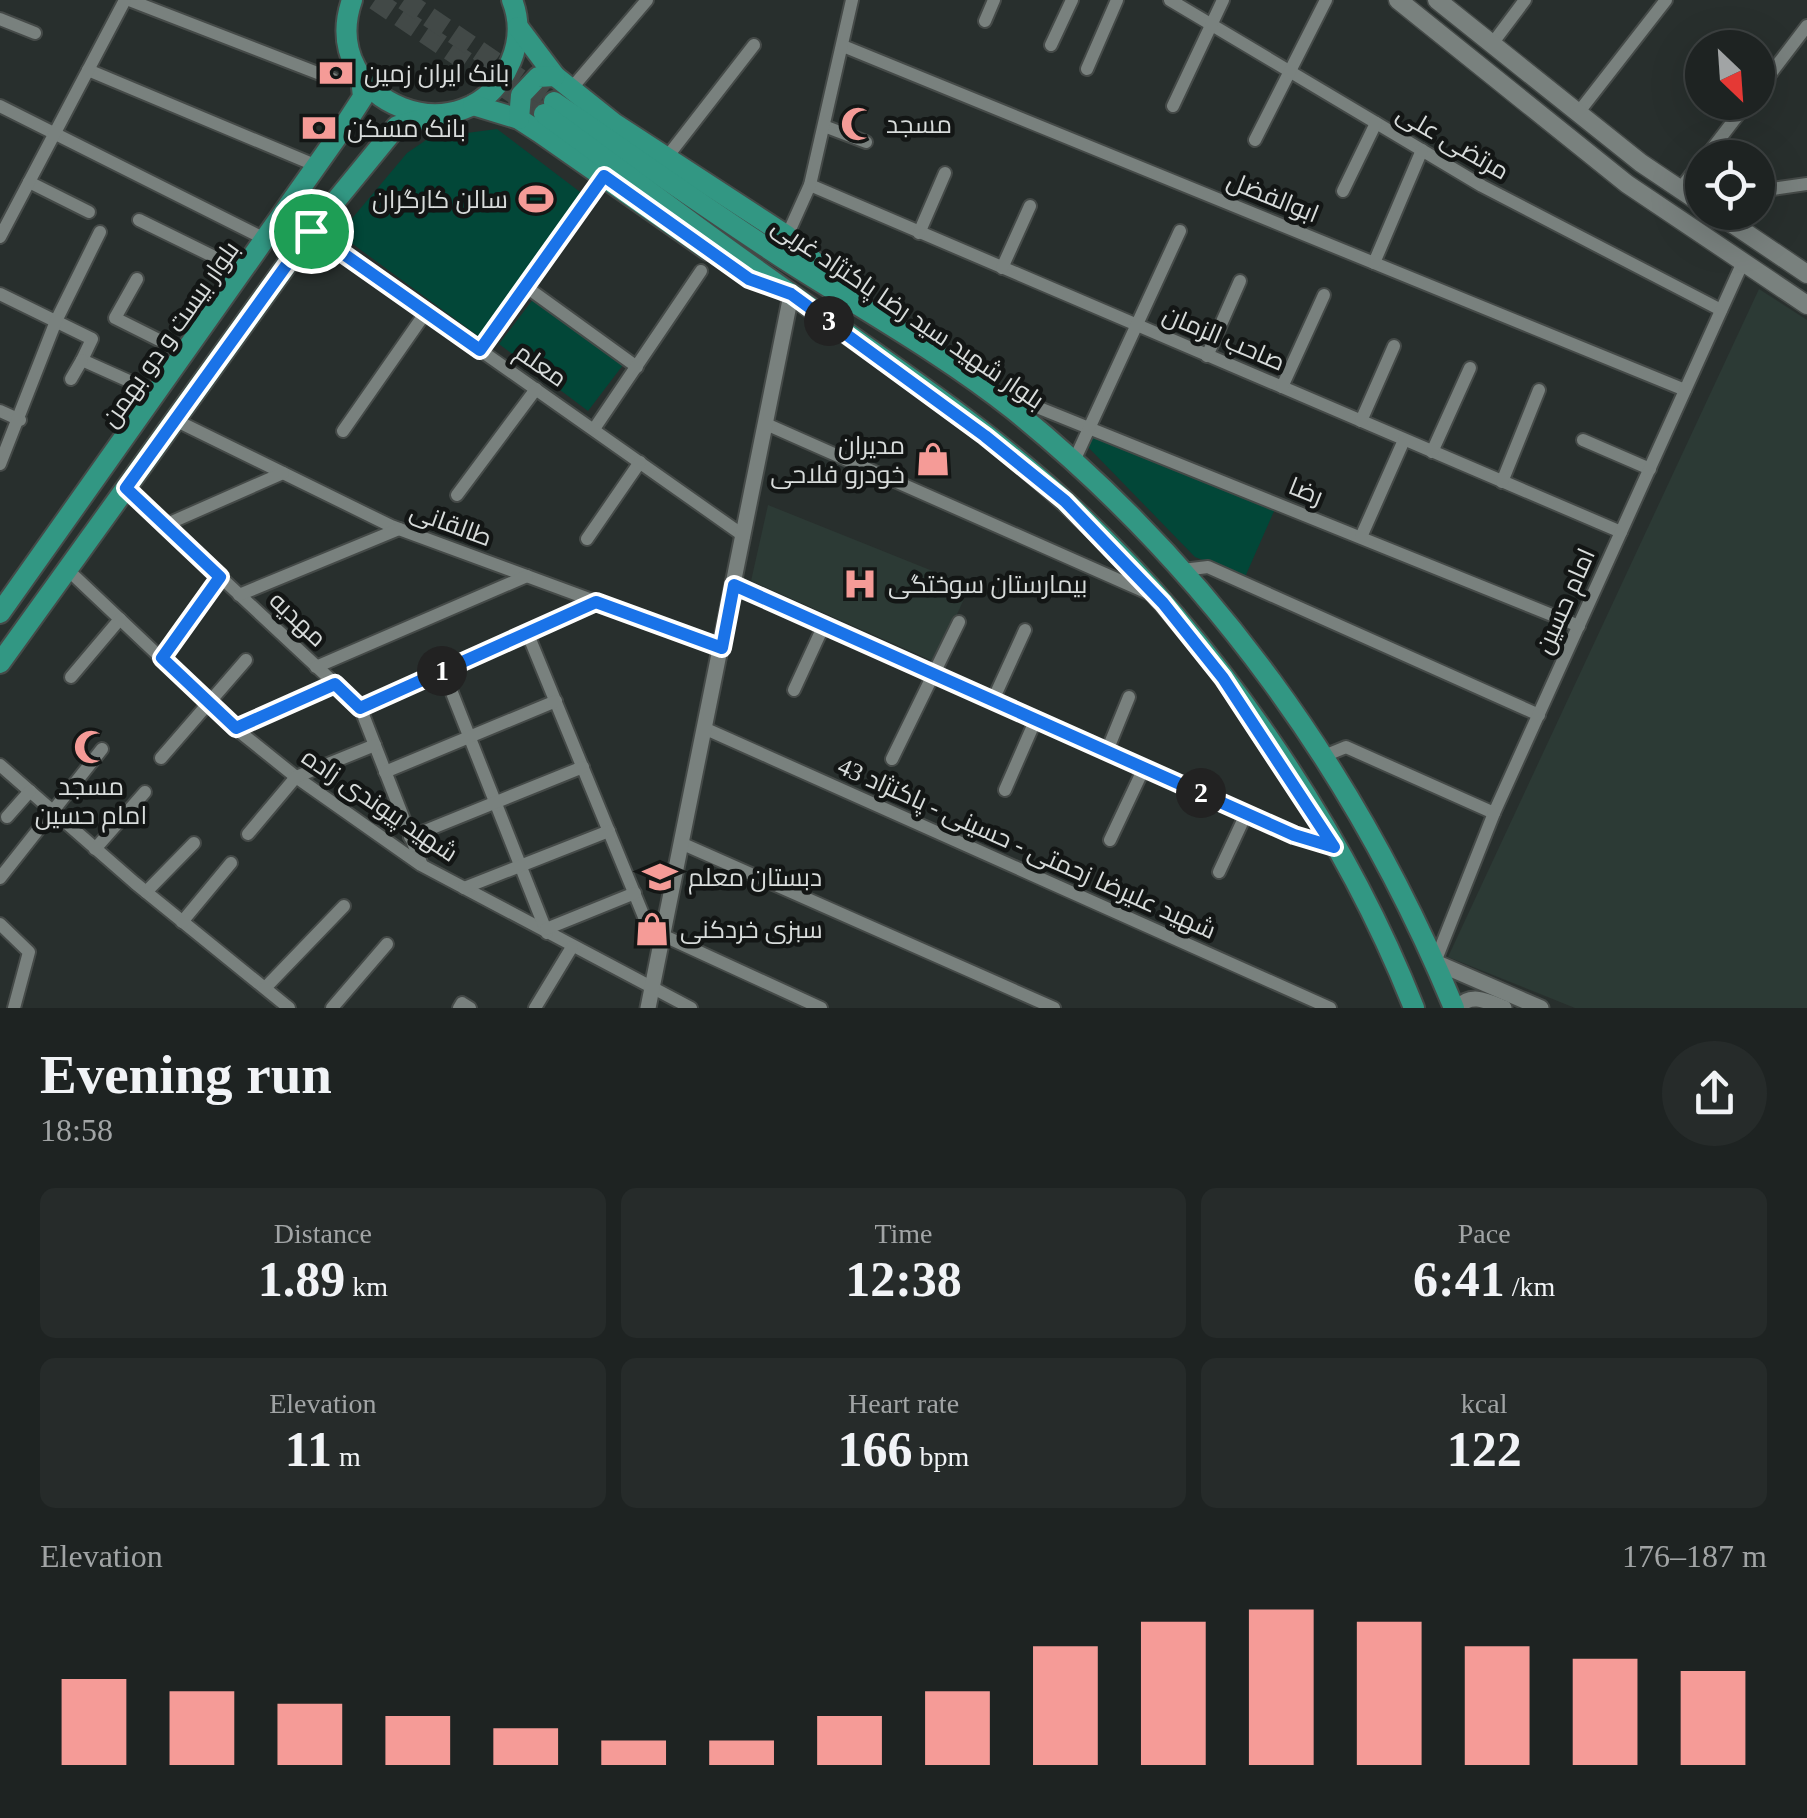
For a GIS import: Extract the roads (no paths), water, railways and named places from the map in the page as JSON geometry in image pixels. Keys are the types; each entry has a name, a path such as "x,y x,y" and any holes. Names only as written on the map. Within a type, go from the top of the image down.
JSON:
{"main road":[{"path":"512,0 518,27 563,82 615,124 787,236 830,273 847,297"},
{"path":"1398,0 1627,184 1807,304"},
{"path":"1437,0 1578,113 1685,191"},
{"path":"346,4 346,35 360,77 394,105 436,115"},
{"path":"1440,34 1456,15"},
{"path":"0,663 311,231 397,126 473,105 506,72 518,27"},
{"name":"بلوار بیست و دو بهمن","path":"0,613 340,134 363,97 360,77"},
{"path":"519,119 518,104 524,90 538,77 563,82"},
{"path":"473,105 519,119 749,279 791,294 943,404 1052,490 1157,597 1265,737 1334,847 1414,1008"},
{"name":"بلوار شهید سید رضا پاکنژاد غربی","path":"791,294 549,108 987,390 1074,461 1183,570 1254,655 1324,756 1378,845 1456,1008"},
{"path":"340,134 350,128 368,132 374,143 373,156"},
{"path":"1742,230 1807,274"},
{"path":"64,524 88,541"}],"street":[{"path":"0,237 127,0 333,79"},
{"path":"563,82 647,0"},
{"path":"787,236 810,186 852,0"},
{"path":"985,21 994,0"},
{"path":"1050,45 1072,0"},
{"path":"1087,68 1118,0"},
{"name":"مرتضی علی","path":"1170,0 1422,150 1721,310"},
{"path":"1173,106 1223,0"},
{"path":"1255,140 1326,0"},
{"path":"1492,44 1525,0"},
{"path":"1578,113 1666,0"},
{"path":"0,19 35,34"},
{"path":"1775,68 1807,26"},
{"path":"667,157 754,45"},
{"name":"ابوالفضل","path":"843,46 1685,390"},
{"path":"88,70 316,166"},
{"path":"0,106 267,240"},
{"path":"1719,140 1734,120"},
{"path":"1344,191 1376,123"},
{"path":"824,126 866,142"},
{"path":"1374,263 1422,150"},
{"path":"919,233 945,173"},
{"path":"480,350 604,176"},
{"path":"29,182 88,212"},
{"path":"1775,189 1807,184"},
{"name":"صاحب الزمان","path":"810,186 1621,532"},
{"path":"1002,268 1030,206"},
{"path":"139,220 245,272"},
{"name":"معلم","path":"311,231 744,536"},
{"path":"0,464 56,321 100,232"},
{"path":"1074,461 1180,232"},
{"name":"امام حسین","path":"1435,962 1494,813 1743,262"},
{"path":"594,430 701,271"},
{"path":"137,279 115,318 187,354"},
{"path":"1207,356 1240,281"},
{"path":"526,286 637,367"},
{"path":"0,294 92,339 71,378"},
{"path":"651,1000 791,294"},
{"path":"1282,387 1324,295"},
{"path":"343,431 426,312"},
{"path":"1361,421 1394,346"},
{"path":"82,360 158,394"},
{"path":"1432,452 1470,368"},
{"path":"457,496 536,389"},
{"path":"1502,482 1539,390"},
{"name":"رضا","path":"1016,399 1578,626"},
{"path":"0,410 20,420"},
{"name":"طالقانی","path":"175,420 399,529 722,648"},
{"path":"766,424 1157,597"},
{"path":"1362,537 1404,440"},
{"path":"1583,440 1650,469"},
{"path":"587,539 640,462"},
{"path":"165,525 283,474"},
{"name":"مهدیه","path":"126,488 360,708 422,865"},
{"path":"239,595 399,529"},
{"path":"1183,570 1208,568 1539,715"},
{"name":"شهید پیوندی زاده","path":"68,570 236,728 296,777 422,865 547,932 651,1000 691,1008"},
{"path":"316,666 526,576"},
{"path":"162,658 220,577"},
{"path":"734,585 1246,814 1334,847"},
{"path":"360,708 596,602"},
{"path":"71,677 120,619"},
{"path":"892,758 959,622"},
{"path":"794,690 824,625"},
{"path":"993,700 1024,630"},
{"path":"528,632 649,929 664,940 821,1008"},
{"path":"161,758 246,660"},
{"path":"442,670 547,932 635,893"},
{"path":"236,728 335,684"},
{"path":"1107,751 1129,697"},
{"path":"385,772 556,701"},
{"path":"1005,790 1036,719"},
{"name":"شهید علیرضا زحمتی - حسینی - پاکنژاد 43","path":"706,729 1330,1008"},
{"path":"248,834 296,777 375,746"},
{"path":"1324,756 1346,747 1494,813"},
{"path":"0,878 102,749"},
{"path":"410,837 583,767"},
{"path":"1110,840 1144,768"},
{"path":"2,772 30,791 146,892 290,1008"},
{"path":"7,817 30,791"},
{"path":"95,849 144,792"},
{"path":"1219,872 1246,814"},
{"path":"464,888 609,830"},
{"path":"146,892 194,843"},
{"path":"683,844 1054,1008"},
{"path":"182,922 231,863"},
{"path":"265,988 344,906"},
{"path":"0,924 30,952 14,1008"},
{"path":"332,1008 387,944"},
{"path":"535,1008 572,947"},
{"path":"1435,962 1541,1008"},
{"path":"1456,1008 1468,999 1481,998 1504,1008"},
{"path":"460,1008 462,1003 470,1008"}],"tunnel":[{"path":"375,0 544,114"},
{"path":"404,0 554,102"}],"place":[{"name":"بانک ایران زمین","path":"336,73"},
{"name":"مسجد","path":"858,124"},
{"name":"بانک مسکن","path":"319,128"},
{"name":"سالن کارگران","path":"536,199"},
{"name":"مدیران خودرو فلاحی","path":"933,459"},
{"name":"بیمارستان سوختگی","path":"860,584"},
{"name":"مسجد امام حسین","path":"91,747"},
{"name":"دبستان معلم","path":"660,877"},
{"name":"سبزی خردکنی","path":"652,929"}]}
